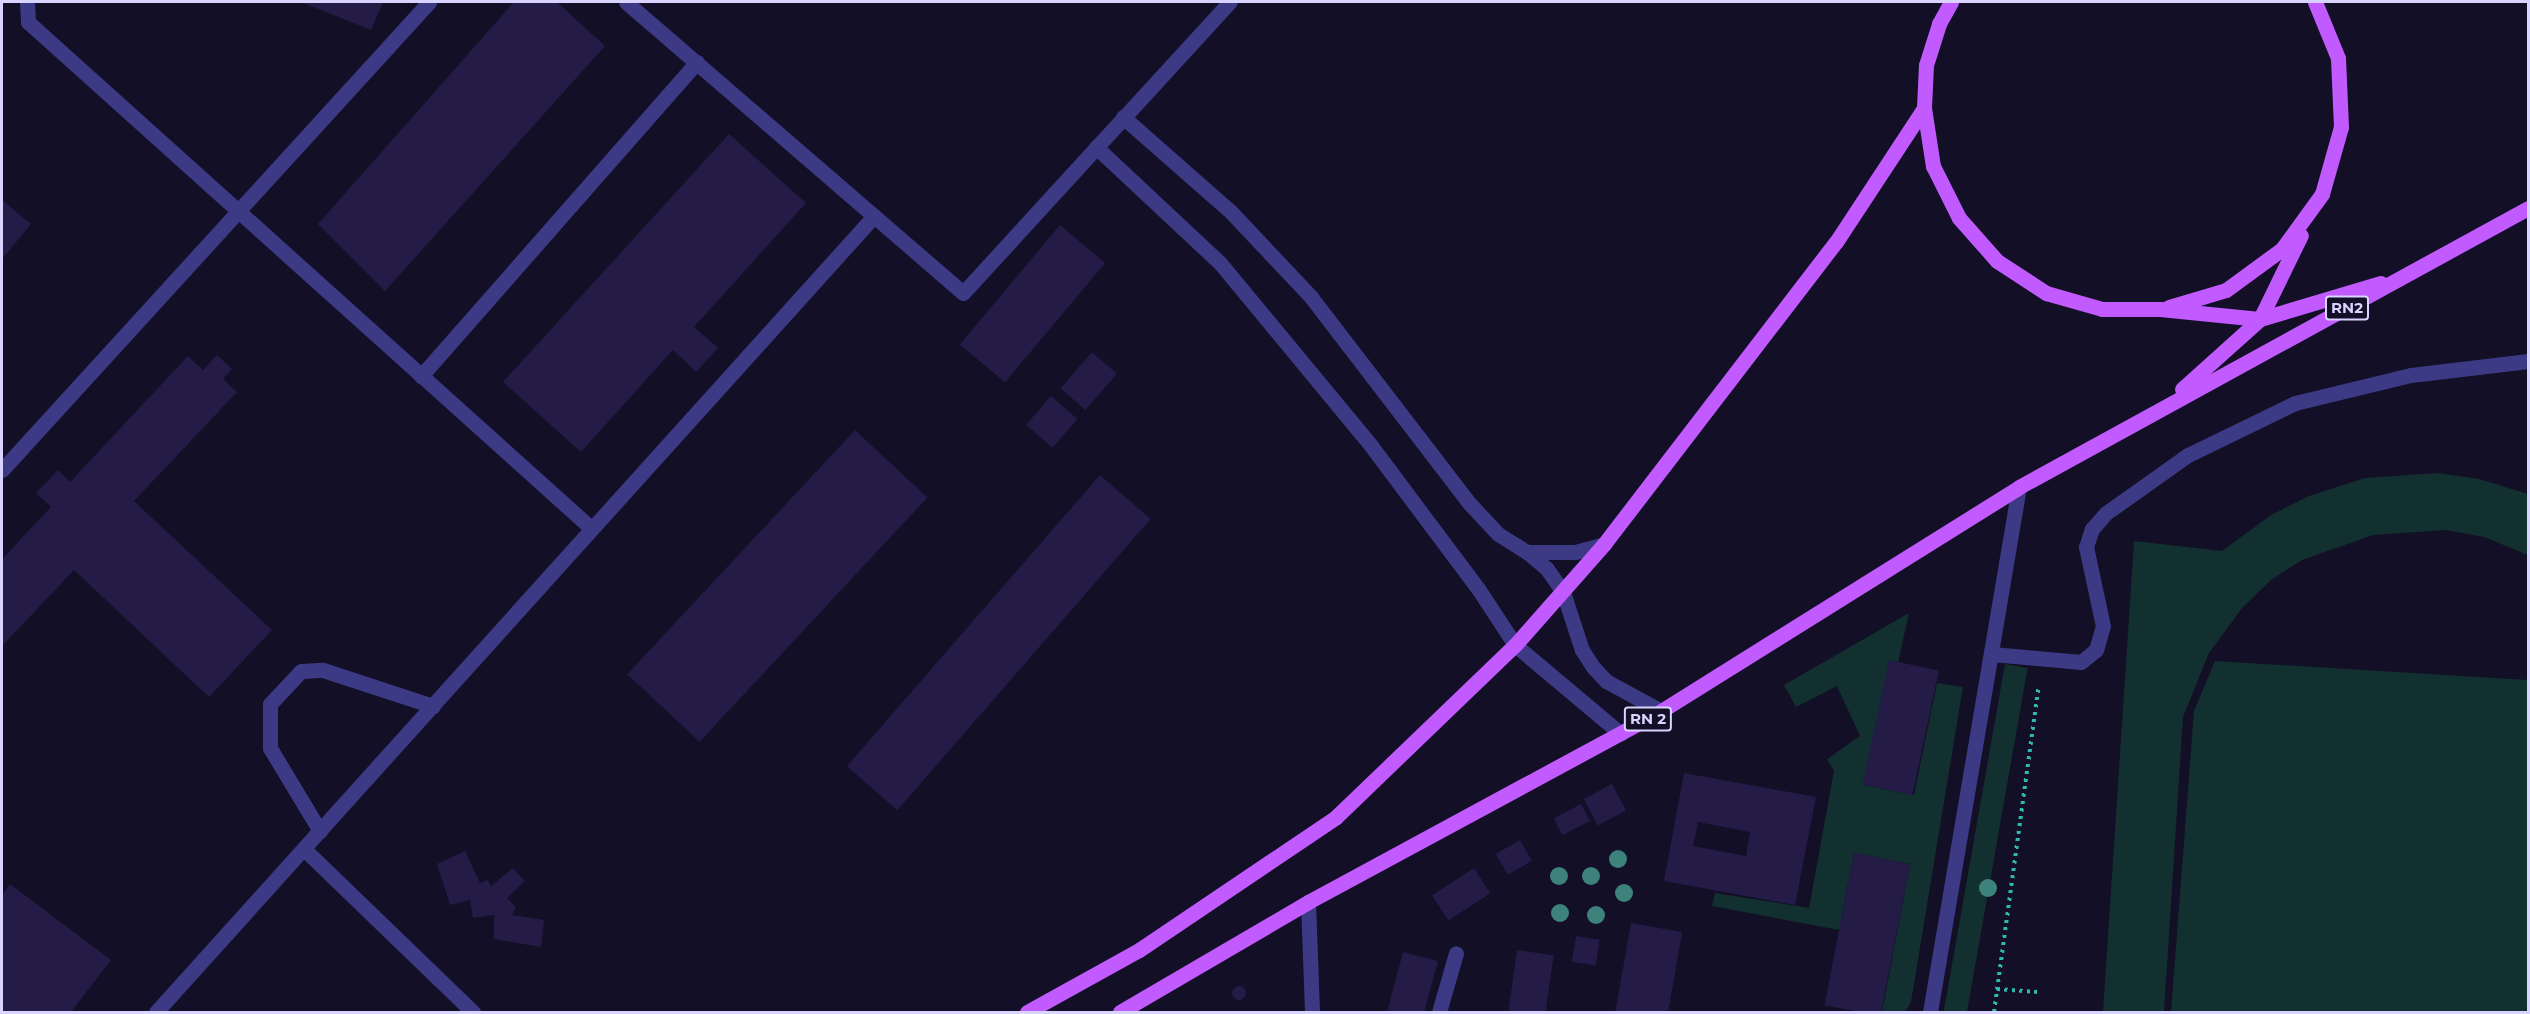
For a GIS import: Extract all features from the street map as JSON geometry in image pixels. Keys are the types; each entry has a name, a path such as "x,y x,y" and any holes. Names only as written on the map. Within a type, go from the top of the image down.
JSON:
{"main road":[{"path":"1951,2 1939,24 1926,65 1924,108 1934,166 1959,218 1997,261 2046,293 2102,309 2160,309 2226,290 2282,249 2322,194 2341,127 2338,58 2315,2"},
{"path":"1027,1012 1139,950 1335,817 1515,645 1604,544 1836,242 1924,108"},
{"name":"RN2","path":"2164,405 2260,319 2322,194"},
{"name":"RN2","path":"2164,405 2529,208"},
{"name":"RN2","path":"2160,309 2260,319 2412,273"},
{"name":"RN 2","path":"1120,1012 1308,902 1661,711 2019,487 2164,405"}],"lane":[{"path":"27,2 28,22 239,209 592,529"},
{"path":"2,470 429,2"},
{"path":"626,2 963,292 1230,2"},
{"path":"421,376 697,62"},
{"path":"1123,117 1231,212 1311,297 1482,518 1498,534 1527,552 1547,569 1563,592 1582,650 1593,667 1606,681 1661,711"},
{"path":"1096,147 1220,263 1372,447 1479,590 1515,645 1621,734"},
{"path":"156,1012 874,216"},
{"path":"1992,654 2042,661 2081,662 2096,650 2103,626 2086,547 2092,529 2106,513 2188,455 2295,403 2411,375 2529,361"},
{"path":"1930,1012 2019,487"},
{"path":"1527,552 1575,552 1604,544"},
{"path":"320,831 270,748 270,704 301,671 323,670 433,706"},
{"path":"304,849 472,1012"},
{"path":"1308,902 1312,1012"},
{"path":"1439,1012 1456,952"}],"path":[{"path":"1994,1012 2042,661"},
{"path":"1997,989 2038,992"}],"green space":[{"path":"2438,473 2479,479 2528,494 2528,555 2484,537 2446,530 2373,535 2302,560 2271,580 2242,608 2209,653 2183,717 2164,1012 2103,1012 2134,541 2222,551 2271,515 2309,496 2365,478"},
{"path":"1909,613 1898,663 1889,661 1864,785 1914,795 1937,683 1963,687 1911,1002 1905,1012 1882,1012 1910,864 1854,853 1839,930 1712,906 1715,893 1809,908 1834,771 1827,759 1860,736 1837,686 1796,707 1784,685"},
{"path":"2215,661 2528,680 2528,1012 2171,1012 2194,711"},
{"path":"2005,664 2028,668 1967,1012 1944,1012"}],"building":[{"path":"301,2 383,2 371,30"},
{"path":"514,2 557,2 605,46 385,291 318,224"},
{"path":"729,134 806,203 694,327 718,348 696,372 673,350 581,452 503,382"},
{"path":"2,200 31,224 2,259"},
{"path":"1060,225 1105,263 1005,382 960,345"},
{"path":"1092,352 1117,374 1085,410 1061,388"},
{"path":"217,355 232,369 223,379 237,392 134,501 272,630 209,697 74,570 2,646 2,559 51,507 36,493 58,470 70,482 188,356 203,370"},
{"path":"1051,396 1077,419 1052,448 1026,425"},
{"path":"855,430 927,498 700,742 627,674"},
{"path":"1100,475 1151,519 897,810 847,766"},
{"path":"1889,660 1939,671 1912,795 1863,784"},
{"path":"1684,773 1816,797 1795,905 1664,881","holes":["1698,822 1750,832 1746,856 1693,846"]},
{"path":"1612,784 1626,810 1598,826 1584,799"},
{"path":"1581,804 1590,821 1563,835 1554,819"},
{"path":"1520,840 1532,861 1508,875 1496,854"},
{"path":"465,851 480,883 488,880 491,886 513,868 525,881 507,898 516,907 512,915 544,920 541,947 494,939 494,915 473,918 470,900 450,905 437,864"},
{"path":"1854,853 1910,864 1881,1012 1860,1012 1824,1005"},
{"path":"1474,868 1490,893 1448,920 1432,895"},
{"path":"10,884 111,960 71,1012 2,1012 2,895"},
{"path":"1631,923 1682,932 1668,1012 1615,1012"},
{"path":"1576,936 1600,940 1596,965 1572,962"},
{"path":"1517,950 1554,955 1546,1012 1508,1012"},
{"path":"1403,952 1438,961 1424,1012 1387,1012"},
{"path":"1236,986 1242,986 1246,993 1242,1000 1236,1000 1232,996 1232,990"}]}
